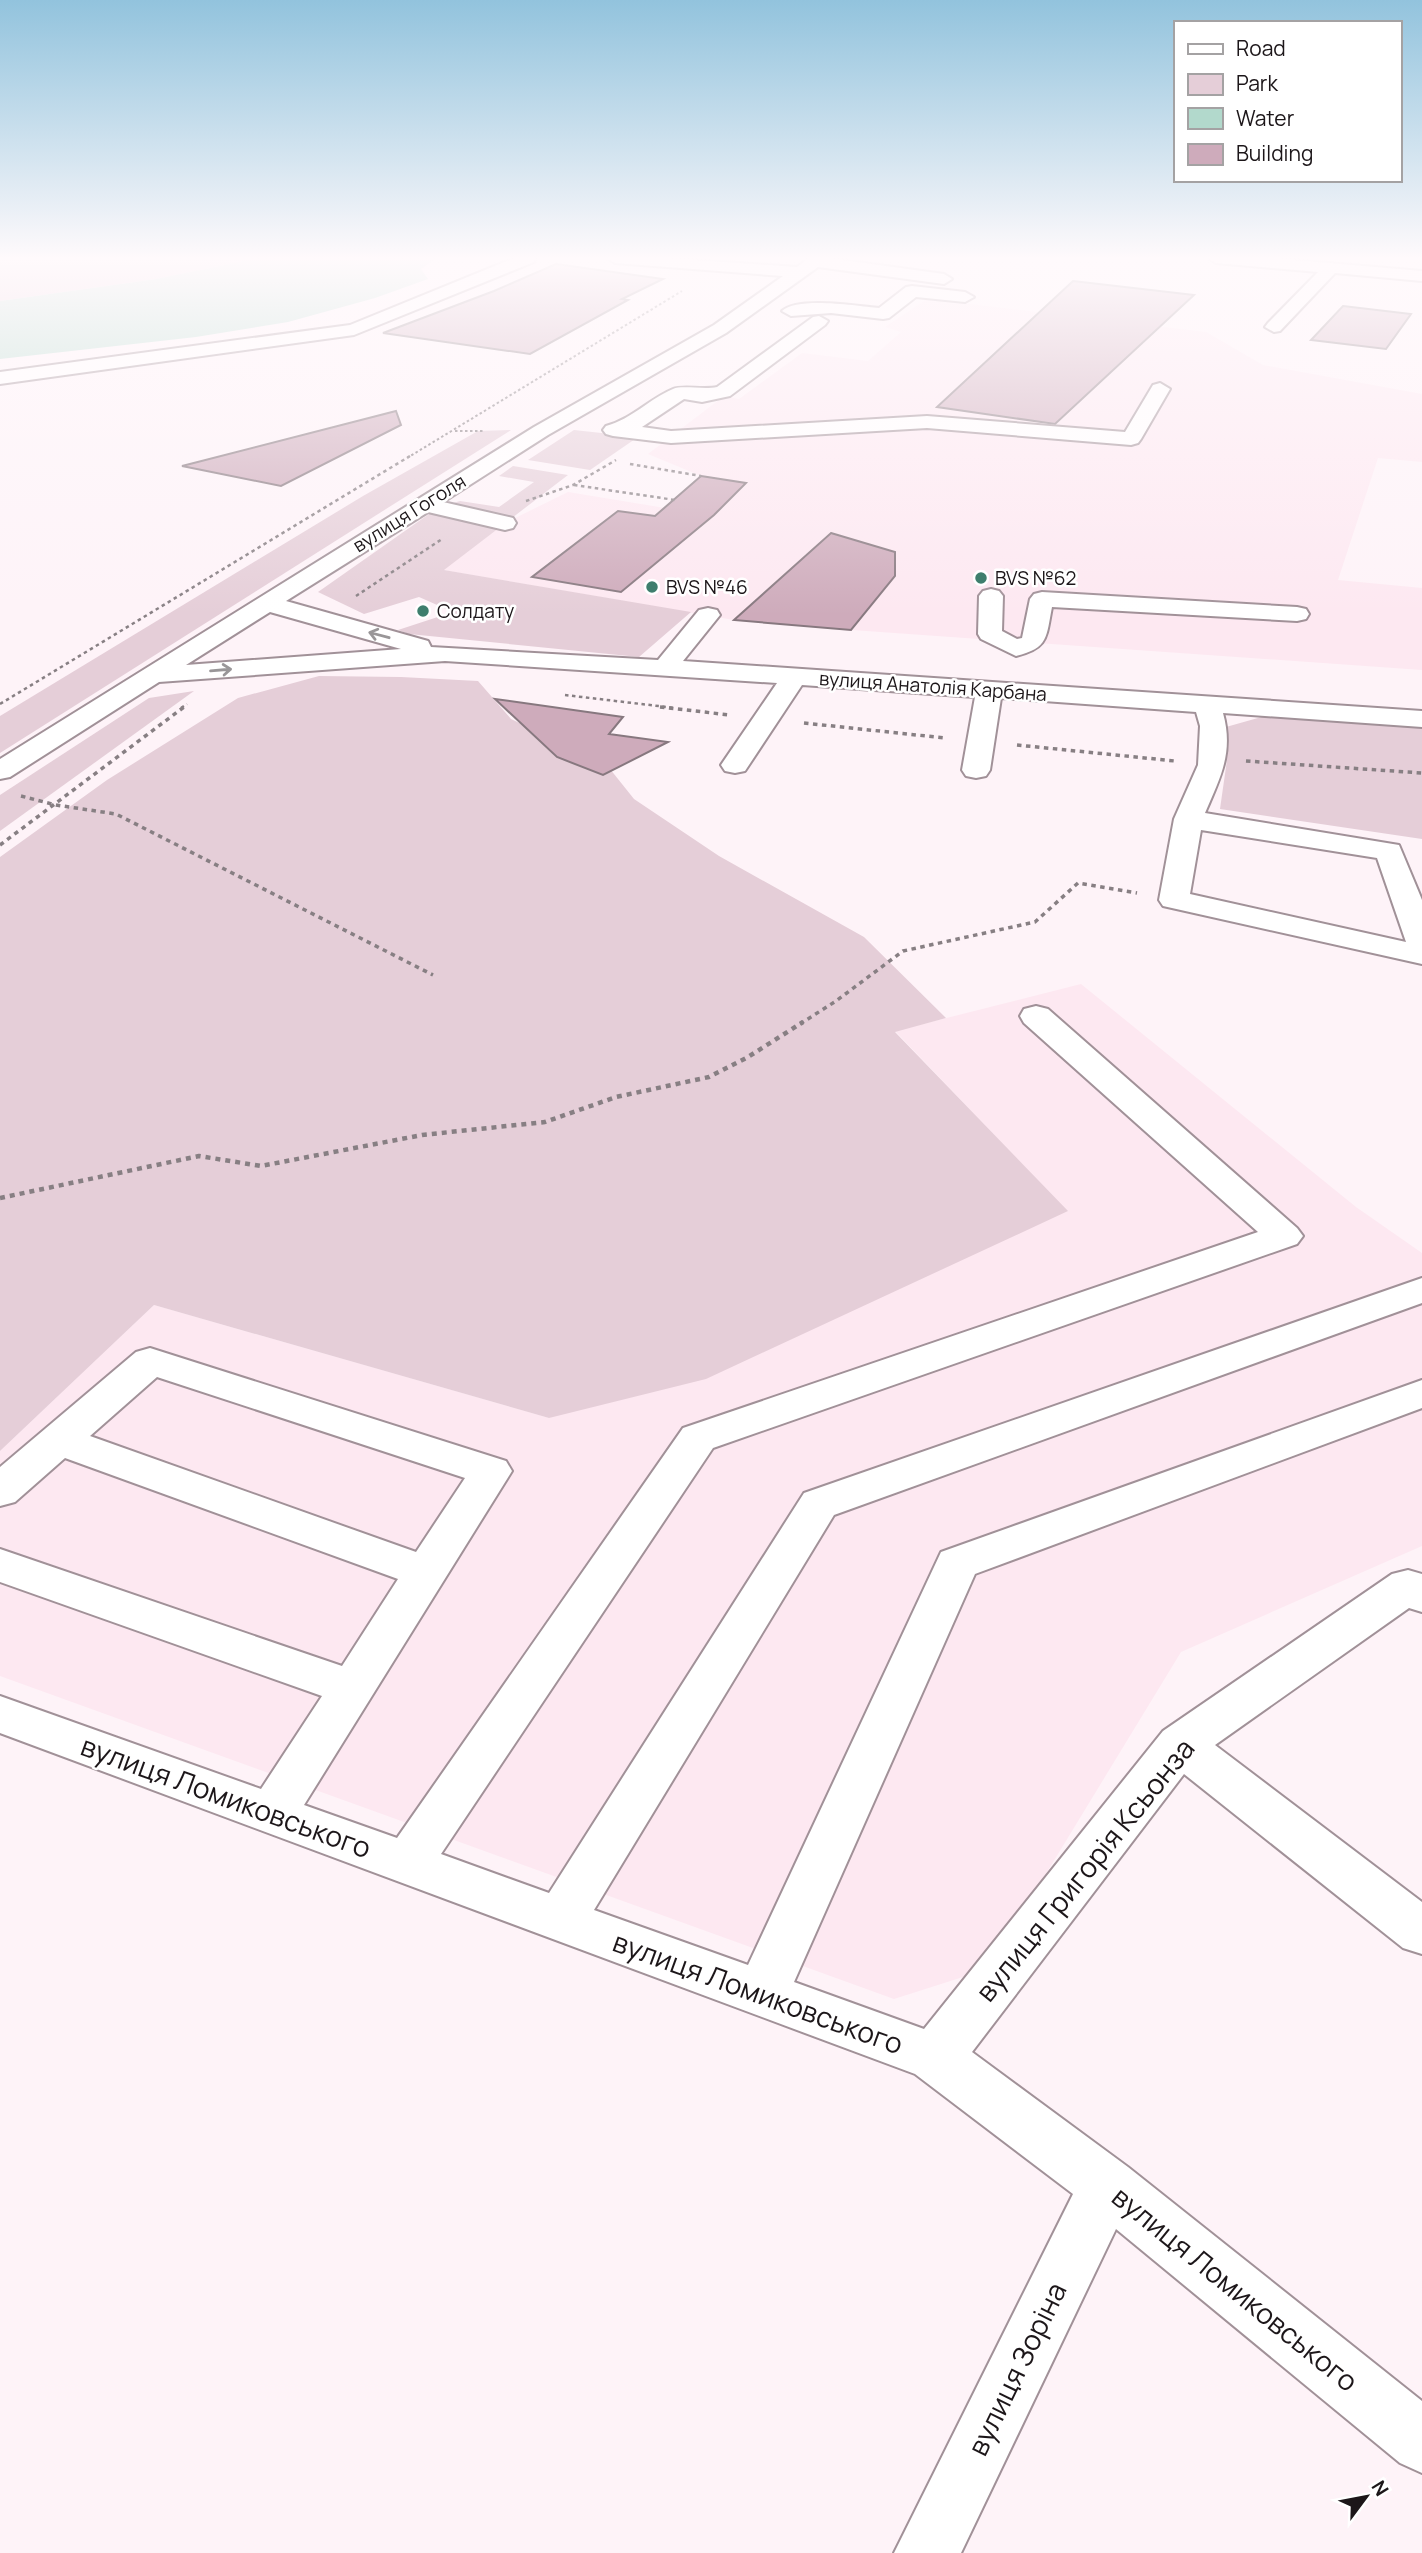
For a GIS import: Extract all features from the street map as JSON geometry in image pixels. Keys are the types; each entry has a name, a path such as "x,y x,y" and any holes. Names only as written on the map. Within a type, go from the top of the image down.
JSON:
{"street":[{"name":"вулиця Гоголя","path":"6,782 153,675 265,603 541,431 640,377"},
{"path":"623,430 680,393 702,396 723,392 743,377"},
{"path":"541,431 623,430 671,437 927,422 1131,439 1160,389"},
{"path":"424,504 505,523"},
{"path":"991,596 990,634 1016,649"},
{"path":"1016,649 1033,642 1042,599 1297,614"},
{"path":"265,603 445,653"},
{"path":"665,667 708,615"},
{"path":"1016,649 1017,692"},
{"path":"153,675 445,653"},
{"name":"вулиця Анатолія Карбана","path":"445,653 1422,719"},
{"path":"735,765 793,677"},
{"path":"975,770 989,691"},
{"path":"1207,704 1213,726 1212,765 1188,819 1174,900 1422,955"},
{"path":"1188,819 1389,851 1422,942"},
{"path":"407,1864 698,1438 1284,1236 1036,1016"},
{"path":"560,1920 819,1504 1422,1290"},
{"path":"0,1491 150,1361 491,1471 272,1814"},
{"path":"762,1994 957,1563 1422,1393"},
{"path":"59,1440 426,1572"},
{"path":"0,1565 352,1688"},
{"name":"вулиця Григорія Ксьонза","path":"935,2057 1180,1744 1408,1586 1422,1596"},
{"name":"вулиця Ломиковського","path":"0,1714 935,2057 1107,2186 1422,2441"},
{"path":"1180,1744 1422,1932"},
{"name":"вулиця Зоріна","path":"927,2553 1107,2186"}],"path":[{"path":"0,704 540,377"},
{"path":"615,461 701,476"},
{"path":"318,618 369,589 467,522 573,485 674,500"},
{"path":"0,845 234,669"},
{"path":"565,695 766,719 1212,765 1227,760 1422,773"},
{"path":"6,782 56,805 116,814 433,975"},
{"path":"0,1198 199,1156 261,1167 422,1135 545,1122 616,1097 709,1077 748,1057 836,1001 903,951 1035,922 1079,883 1174,900"}],"shaded area":[{"path":"769,377 1330,377 1422,394 1422,462 1378,458 1338,580 1422,588 1422,670 852,630 895,576 895,553 831,533 734,620 443,570 505,523 568,492 665,508 701,476 648,454 724,396 739,399"},
{"path":"1081,984 1356,1207 1422,1253 1422,1546 1181,1652 988,1969 894,1999 0,1676 0,1451 154,1305 549,1418 1067,1211 895,1031"}],"green space":[{"path":"511,430 0,753 0,716 363,496 478,431"},
{"path":"574,430 638,437 590,470 528,460"},
{"path":"513,466 568,475 444,570 691,612 639,657 409,634 398,630 453,612 419,597 364,614 318,592 439,507 460,501 499,507 534,482 499,476"},
{"path":"319,676 478,681 511,719 606,764 634,799 719,856 864,937 946,1018 895,1032 1068,1211 706,1379 549,1418 154,1305 0,1451 0,857 107,780 238,698"},
{"path":"194,691 0,831 0,795 149,698"},
{"path":"1265,716 1422,728 1422,839 1220,809 1227,760 1226,727"}],"building":[{"path":"969,377 1105,377 1055,424 937,407"},
{"path":"396,411 401,425 281,486 182,466"},
{"path":"701,476 746,483 714,515 621,592 532,577 618,511 655,516"},
{"path":"831,533 895,552 895,576 851,630 734,620"},
{"path":"495,699 623,717 609,734 668,742 603,775 557,757"}],"place":[{"name":"BVS №62","path":"981,578"},
{"name":"BVS №46","path":"652,587"},
{"name":"Солдату","path":"423,611"}]}
